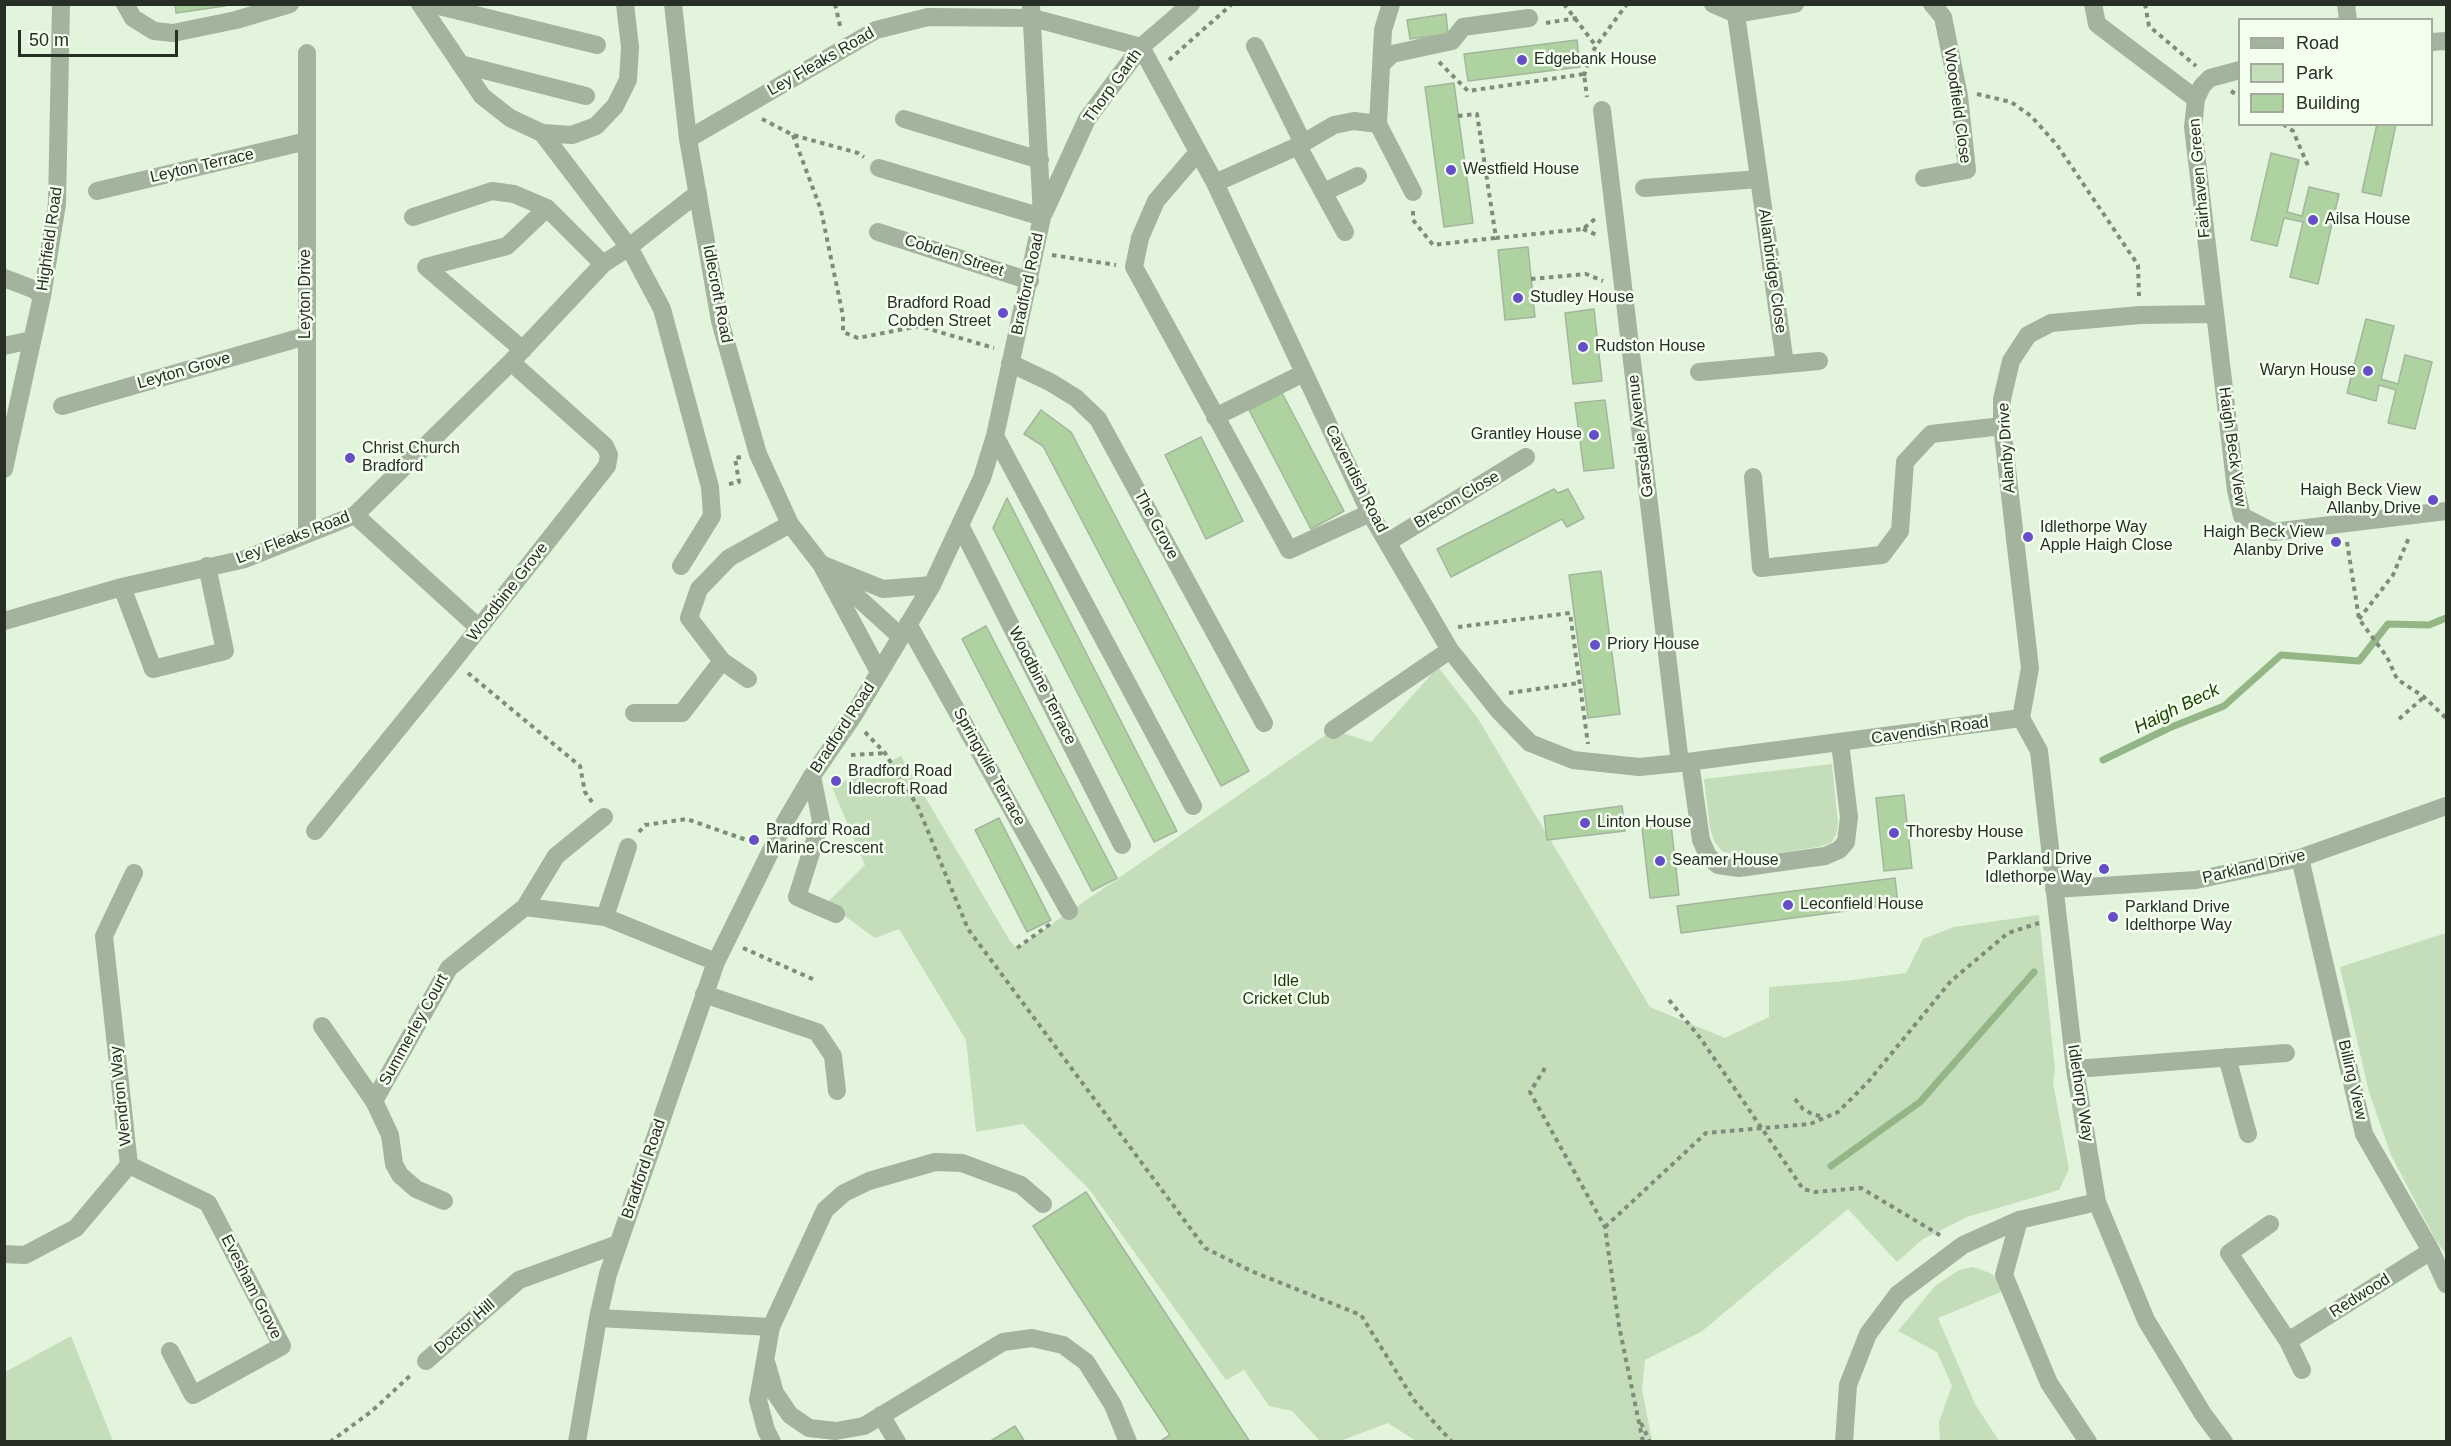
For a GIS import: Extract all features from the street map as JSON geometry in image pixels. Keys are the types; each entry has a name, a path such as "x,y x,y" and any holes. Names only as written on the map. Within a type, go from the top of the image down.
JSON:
{"street":[{"name":"Highfield Road","path":"5,461 42,296 57,204 61,4"},
{"path":"125,4 133,18 154,31 173,33 236,20 290,4"},
{"path":"420,4 482,96 510,118 542,133 572,135 596,126 615,105 628,80 630,47 625,4"},
{"path":"430,4 597,45"},
{"name":"Idlecroft Road","path":"673,4 688,139 720,321 758,454 790,524 821,564 879,672"},
{"path":"1391,4 1383,30 1378,124 1413,192"},
{"path":"1713,4 1736,14 1795,4"},
{"name":"Woodfield Close","path":"1924,178 1967,170 1959,96 1943,17 1932,4"},
{"path":"2093,4 2097,24 2196,99"},
{"name":"Thorp Garth","path":"1042,217 1087,119 1141,47 1186,6"},
{"name":"Ley Fleaks Road","path":"688,139 876,30 928,17 1032,11 1141,47"},
{"name":"Bradford Road","path":"577,1442 598,1317 608,1274 716,962 771,849 812,776 852,718 932,585 982,478 995,436 1042,217 1032,11"},
{"name":"Allanbridge Close","path":"1736,14 1785,364"},
{"path":"1382,64 1392,54 1452,41 1463,27 1529,18"},
{"path":"1255,46 1300,144 1345,232"},
{"name":"Cavendish Road","path":"1141,47 1215,183 1370,513 1450,650 1486,696 1530,743 1573,760 1639,767 1685,763 2021,718"},
{"name":"Leyton Drive","path":"307,53 307,534"},
{"path":"460,64 586,96"},
{"path":"2210,78 2238,71"},
{"name":"Fairhaven Green","path":"2210,78 2202,86 2196,99 2193,127 2214,314"},
{"name":"Garsdale Avenue","path":"1602,110 1685,763"},
{"path":"904,119 1040,160"},
{"path":"1215,183 1300,144 1334,125 1354,121 1378,124"},
{"path":"542,133 629,247 662,309 710,487 712,516 681,566"},
{"name":"Leyton Terrace","path":"97,191 307,141"},
{"path":"1198,152 1156,201 1140,238 1134,267 1289,550 1370,513"},
{"path":"879,168 1042,217"},
{"path":"1324,192 1358,176"},
{"path":"1644,188 1759,179"},
{"path":"413,217 492,192 514,194 547,208 603,264"},
{"name":"Ley Fleaks Road","path":"4,621 122,587 245,559 355,515 517,356 603,264 629,247 698,193"},
{"path":"517,356 426,267 507,246 547,208"},
{"name":"Cobden Street","path":"878,232 1029,281"},
{"path":"4,278 42,296"},
{"name":"Alanby Drive","path":"2021,718 2030,668 2002,426 2002,399 2011,361 2028,335 2051,322 2140,315 2214,314"},
{"name":"Haigh Beck View","path":"2214,314 2236,490 2242,516 2273,532 2446,511"},
{"name":"Leyton Grove","path":"62,406 306,336"},
{"path":"4,346 31,340"},
{"name":"Woodbine Grove","path":"315,831 453,661 606,466 609,455 604,446 517,356"},
{"name":"The Grove","path":"1011,359 1076,398 1098,419 1264,723"},
{"path":"1699,372 1819,361"},
{"path":"1215,417 1304,373"},
{"path":"1753,477 1761,568 1882,555 1900,531 1905,462 1931,434 2002,426"},
{"path":"995,436 1192,806"},
{"name":"Brecon Close","path":"1388,542 1526,458"},
{"path":"355,515 479,628"},
{"path":"748,679 722,661 689,618 699,589 729,558 790,524"},
{"name":"Woodbine Terrace","path":"961,527 1122,845"},
{"name":"Idlecroft Road","path":"821,564 882,589 932,585"},
{"name":"Idlecroft Road","path":"821,564 904,630"},
{"path":"122,587 153,669 225,651 207,567"},
{"name":"Springville Terrace","path":"904,630 1069,911"},
{"path":"1333,730 1450,650"},
{"path":"634,713 682,713 722,661"},
{"name":"Idlethorp Way","path":"2021,718 2039,751 2075,1069 2097,1202 2146,1320 2203,1414 2224,1442"},
{"path":"1685,763 1701,840 1708,856 1718,865 1739,868 1826,856 1839,850 1846,842 1848,817 1840,743"},
{"path":"812,776 821,820 797,897 836,914"},
{"name":"Parkland Drive","path":"2054,889 2196,880 2301,858 2446,806"},
{"name":"Summerley Court","path":"374,1101 449,969 525,907 556,856 604,818"},
{"path":"604,917 628,848"},
{"name":"Billing View","path":"2301,858 2364,1134 2431,1251 2446,1284"},
{"name":"Wendron Way","path":"4,1254 25,1255 76,1228 129,1165 104,936 134,873"},
{"path":"525,907 604,917 716,962"},
{"path":"704,994 817,1032 833,1056 837,1090"},
{"name":"Summerley Court","path":"322,1026 374,1101 390,1135 394,1164 400,1175 416,1189 444,1201"},
{"path":"2075,1069 2286,1053"},
{"path":"2227,1057 2248,1134"},
{"path":"772,1442 766,1430 758,1400 771,1327 825,1210 844,1193 869,1181 934,1162 962,1163 1021,1185 1042,1204"},
{"name":"Evesham Grove","path":"129,1165 208,1203 282,1346 193,1395 170,1352"},
{"path":"1844,1442 1848,1385 1868,1334 1898,1294 1964,1245 2019,1220 2097,1202"},
{"path":"2019,1220 2004,1275 2049,1383 2088,1442"},
{"path":"2270,1224 2229,1253 2288,1341 2302,1370"},
{"name":"Doctor Hill","path":"426,1361 519,1280 618,1244"},
{"name":"Redwood","path":"2288,1341 2431,1251"},
{"path":"598,1317 771,1327"},
{"path":"765,1357 775,1393 790,1415 809,1428 836,1431 864,1426 1003,1342 1032,1338 1063,1345 1086,1362 1113,1405 1128,1442"},
{"path":"881,1414 897,1442"}],"path":[{"path":"1155,72 1232,4"},
{"path":"1564,4 1577,18 1596,46"},
{"path":"1602,110 1590,109 1584,74 1596,46 1627,4"},
{"path":"2145,4 2149,26 2210,78"},
{"path":"1529,18 1540,24 1577,18"},
{"path":"1422,46 1468,91 1584,74"},
{"path":"1959,96 1981,93 2011,102 2031,116 2057,145 2138,265 2140,315"},
{"path":"741,108 793,135 858,153 879,168"},
{"path":"1458,116 1477,114 1496,238"},
{"path":"2286,126 2293,131 2308,166"},
{"path":"793,135 821,210 843,316 843,332 858,338 919,326 1011,359"},
{"path":"1413,192 1413,220 1433,245 1583,229 1602,237"},
{"path":"1583,229 1599,215"},
{"path":"1034,252 1134,267"},
{"path":"1531,279 1586,274 1607,282"},
{"path":"710,487 739,482 735,458 758,454"},
{"path":"2359,619 2393,575 2418,515"},
{"path":"2345,524 2359,619 2387,657 2397,679 2424,696 2446,718"},
{"path":"1438,629 1570,613 1590,762"},
{"path":"453,661 580,766 585,792 604,818"},
{"path":"1486,696 1580,683"},
{"path":"2399,719 2424,696"},
{"path":"852,718 885,753 918,807 968,929 1205,1248 1251,1271 1361,1315 1414,1400 1452,1442"},
{"path":"826,756 885,753"},
{"path":"628,848 645,825 687,819 771,849"},
{"path":"1017,948 1069,911"},
{"path":"1605,1227 1706,1133 1810,1124 1838,1112 1868,1082 1951,981 2007,933 2057,917"},
{"path":"726,941 817,981"},
{"path":"1669,1000 1701,1039 1803,1189 1815,1192 1861,1188 1932,1231 1964,1245"},
{"path":"1545,1068 1530,1092 1605,1227 1619,1326 1643,1442"},
{"path":"1795,1099 1803,1109 1824,1117"},
{"name":"Doctor Hill","path":"330,1442 372,1411 426,1361"},
{"path":"1638,1417 1650,1442"}],"green space":[{"name":"Idle Cricket Club","path":"1438,667 1477,717 1650,1007 1725,1038 1769,1017 1769,987 1906,973 1923,939 1954,927 2039,915 2055,1070 2053,1083 2069,1169 2059,1190 1967,1217 1923,1239 1897,1262 1848,1209 1701,1332 1645,1360 1642,1389 1652,1441 1416,1441 1388,1423 1340,1441 1320,1441 1292,1411 1269,1406 1244,1370 1226,1380 1089,1189 1023,1124 976,1132 966,1040 899,929 875,938 827,903 865,865 832,787 901,756 1010,941 1017,948 1333,730 1371,742"},
{"path":"1832,764 1838,824 1836,835 1831,843 1763,855 1734,855 1722,851 1714,841 1710,828 1704,779"},
{"path":"2446,933 2446,1254 2435,1239 2391,1155 2369,1092 2340,967"},
{"path":"1973,1267 1990,1273 1999,1280 2003,1291 1938,1318 1975,1404 1999,1441 1940,1441 1939,1422 1952,1386 1937,1352 1898,1331 1935,1286 1959,1270"},
{"path":"71,1336 113,1441 5,1441 5,1372"}],"building":[{"path":"175,4 225,4 225,6 176,13"},
{"path":"1446,14 1448,34 1410,39 1407,20"},
{"name":"Edgebank House","path":"1577,40 1580,67 1468,81 1464,54"},
{"name":"Westfield House","path":"1454,83 1473,223 1444,227 1425,87"},
{"path":"2377,126 2396,126 2381,196 2362,192"},
{"name":"Ailsa House","path":"2271,153 2299,160 2287,212 2302,216 2309,187 2339,194 2318,284 2290,277 2303,222 2284,218 2277,246 2251,240"},
{"name":"Studley House","path":"1528,247 1535,317 1505,320 1498,250"},
{"name":"Rudston House","path":"1594,309 1602,381 1573,384 1565,313"},
{"name":"Waryn House","path":"2366,319 2394,326 2381,379 2398,384 2405,355 2432,362 2415,429 2388,423 2396,390 2379,385 2376,401 2347,393"},
{"path":"1282,393 1344,511 1311,529 1249,410"},
{"name":"Grantley House","path":"1605,400 1614,468 1584,471 1575,403"},
{"path":"1041,410 1071,432 1249,771 1221,786 1043,446 1024,434"},
{"path":"1201,437 1243,521 1206,539 1165,455"},
{"path":"1554,489 1558,493 1568,489 1584,518 1567,527 1562,519 1451,577 1437,549"},
{"path":"1007,498 1177,831 1154,842 993,528"},
{"name":"Priory House","path":"1601,571 1620,714 1588,718 1569,575"},
{"path":"986,626 1117,878 1092,891 962,639"},
{"name":"Thoresby House","path":"1904,795 1912,868 1884,871 1876,798"},
{"name":"Linton House","path":"1622,806 1625,831 1547,840 1544,816"},
{"path":"999,818 1051,920 1027,932 975,830"},
{"name":"Seamer House","path":"1671,824 1679,895 1650,898 1642,828"},
{"name":"Leconfield House","path":"1895,878 1898,904 1681,933 1677,906"},
{"path":"1086,1192 1250,1442 1159,1442 1170,1435 1033,1226"},
{"path":"1015,1426 1025,1442 989,1442"}],"waterway":[{"name":"Haigh Beck","path":"2103,760 2169,728 2224,706 2281,655 2359,661 2388,624 2429,625 2446,618"},
{"path":"1831,1166 1920,1102 2034,972"}],"place":[{"name":"Edgebank House","path":"1522,60"},
{"name":"Westfield House","path":"1451,170"},
{"name":"Ailsa House","path":"2313,220"},
{"name":"Studley House","path":"1518,298"},
{"name":"Bradford Road Cobden Street","path":"1003,313"},
{"name":"Rudston House","path":"1583,347"},
{"name":"Waryn House","path":"2368,371"},
{"name":"Grantley House","path":"1594,435"},
{"name":"Christ Church Bradford","path":"350,458"},
{"name":"Haigh Beck View Allanby Drive","path":"2433,500"},
{"name":"Idlethorpe Way Apple Haigh Close","path":"2028,537"},
{"name":"Haigh Beck View Alanby Drive","path":"2336,542"},
{"name":"Priory House","path":"1595,645"},
{"name":"Bradford Road Idlecroft Road","path":"836,781"},
{"name":"Linton House","path":"1585,823"},
{"name":"Thoresby House","path":"1894,833"},
{"name":"Bradford Road Marine Crescent","path":"754,840"},
{"name":"Seamer House","path":"1660,861"},
{"name":"Parkland Drive Idlethorpe Way","path":"2104,869"},
{"name":"Leconfield House","path":"1788,905"},
{"name":"Parkland Drive Idelthorpe Way","path":"2113,917"}]}
